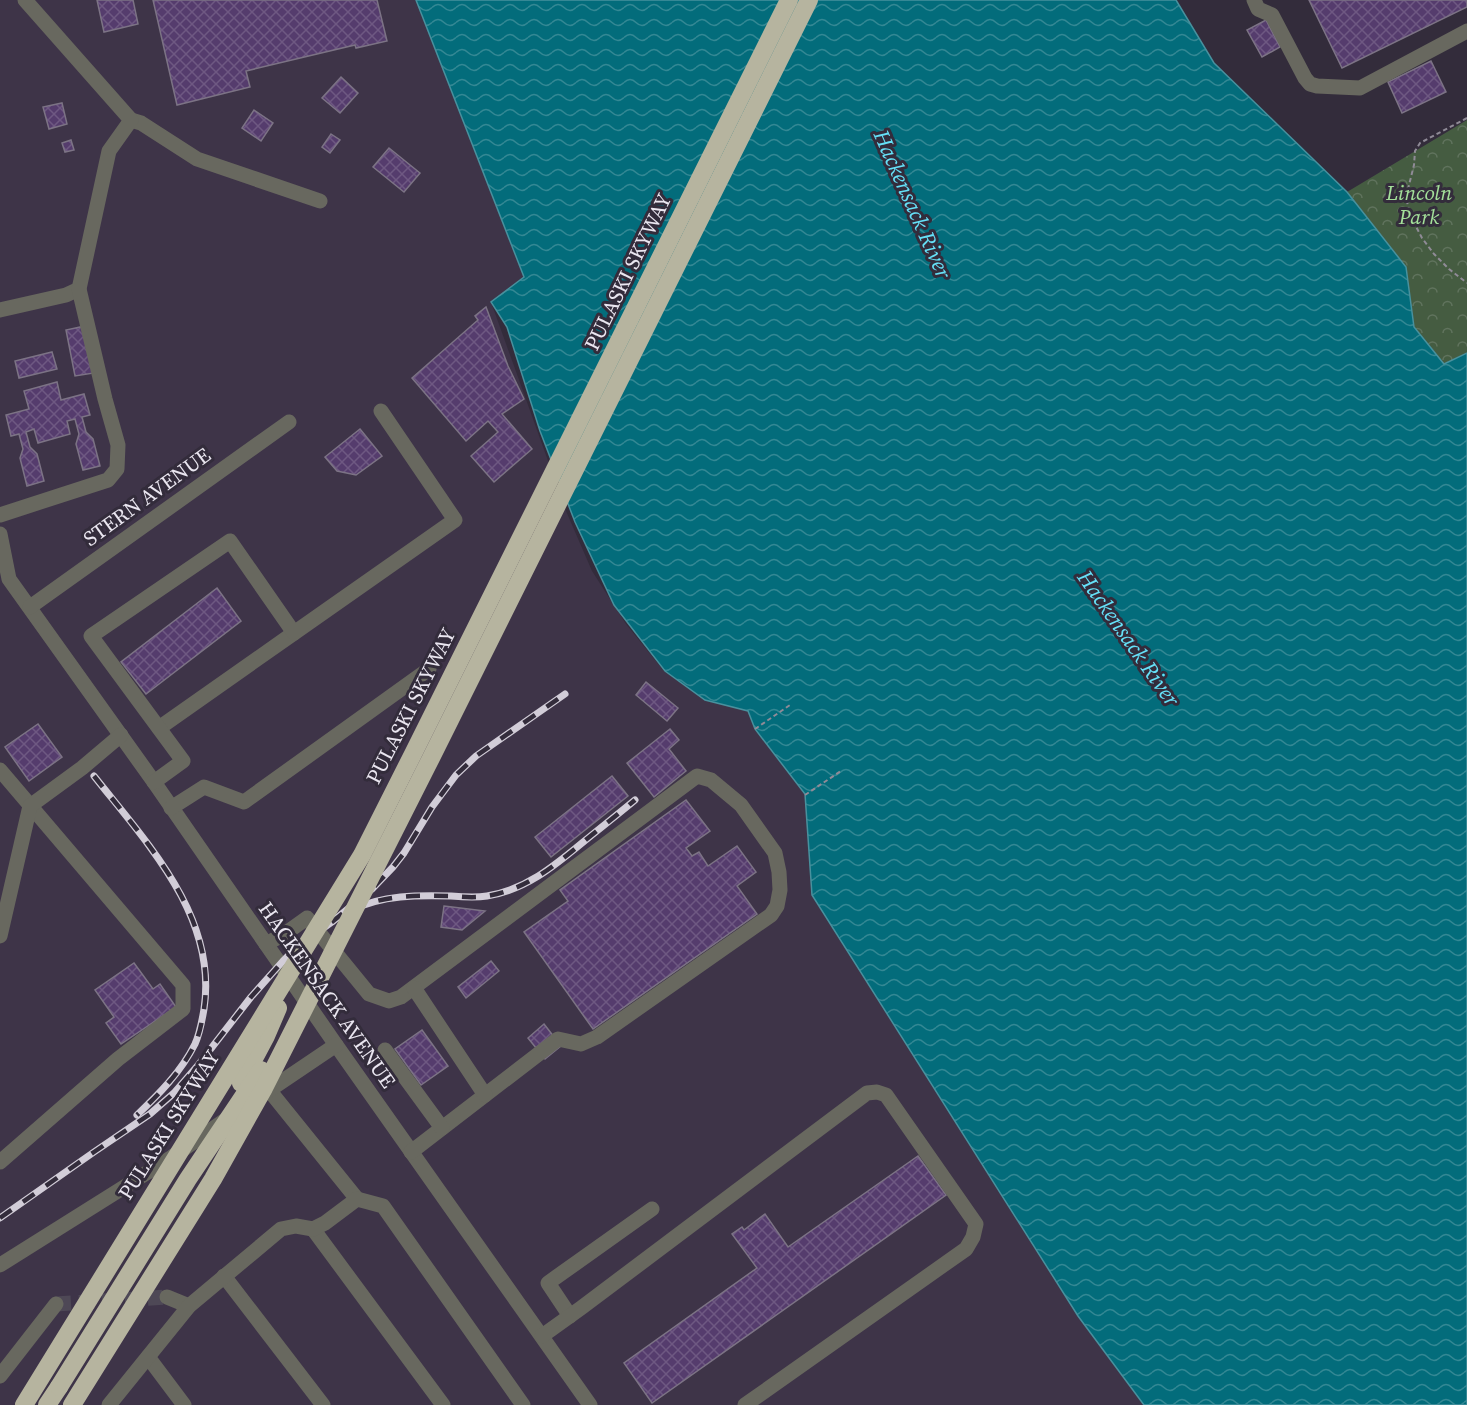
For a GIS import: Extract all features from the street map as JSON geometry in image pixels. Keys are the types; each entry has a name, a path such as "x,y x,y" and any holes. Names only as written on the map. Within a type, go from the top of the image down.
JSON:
{"highway":[{"name":"PULASKI SKYWAY","path":"24,1405 362,855 789,0"},
{"name":"PULASKI SKYWAY","path":"72,1405 213,1179 264,1088 809,0"},
{"path":"47,1405 188,1179 254,1083 338,943"},
{"path":"188,1179 267,1036 302,953"}],"street":[{"path":"25,0 131,120 141,123 197,159 320,201"},
{"path":"1254,0 1258,9 1272,15 1305,78 1310,84 1317,86 1360,88 1467,31"},
{"path":"0,515 108,480 117,469 118,445 79,289 109,151 131,120"},
{"path":"0,310 66,295 79,289"},
{"path":"159,728 455,520 381,411"},
{"name":"STERN AVENUE","path":"30,607 289,422"},
{"path":"0,534 5,579"},
{"path":"154,782 183,760 91,636 230,541 294,633"},
{"name":"HACKENSACK AVENUE","path":"5,579 30,607 121,735 590,1405"},
{"path":"171,808 204,787 244,802 429,669"},
{"path":"0,936 30,806 82,768 121,735"},
{"path":"0,770 183,985 183,1009 118,1059 0,1162"},
{"path":"266,944 307,918 369,994 389,1001 401,997 697,776 711,780 741,805 775,853 780,890 777,906 771,915 597,1037 580,1044 558,1039 411,1152"},
{"path":"414,988 484,1095"},
{"path":"0,1265 172,1157 336,1045"},
{"path":"385,1050 442,1128"},
{"path":"269,1090 357,1199 383,1206 523,1405"},
{"path":"542,1336 867,1093 877,1092 886,1095 976,1224 973,1237 966,1249 745,1405"},
{"path":"109,1405 189,1306 224,1276 281,1229 296,1226 313,1229 325,1223 357,1199"},
{"path":"570,1316 548,1283 652,1209"},
{"path":"313,1229 443,1405"},
{"path":"224,1276 323,1405"},
{"path":"166,1297 189,1306"},
{"path":"0,1376 56,1304"},
{"path":"148,1357 184,1405"}],"path":[{"path":"1467,118 1420,143 1414,151 1414,165 1406,197 1410,215 1422,238 1449,269 1467,283"},
{"path":"755,729 790,705"},
{"path":"805,795 841,771"}],"shaded area":[{"path":"0,0 416,0 524,278 491,302 566,511 592,571 626,624 664,671 704,699 748,711 755,729 807,797 812,892 1078,1316 1144,1405 0,1405"}],"green space":[{"name":"Lincoln Park","path":"1467,120 1467,353 1444,364 1419,344 1414,327 1406,267 1347,192"}],"water":[{"name":"Hackensack River","path":"416,0 1176,0 1214,63 1347,192 1406,267 1414,327 1444,364 1467,353 1467,1405 1144,1405 1078,1316 812,895 805,794 755,729 748,711 705,700 665,671 614,605 575,522 540,431 507,327 491,302 524,277"}],"building":[{"path":"97,0 133,0 138,24 104,32"},
{"path":"153,0 377,0 387,41 356,48 355,45 246,71 250,87 177,105"},
{"path":"1309,0 1467,0 1467,7 1342,68"},
{"path":"1266,20 1280,47 1262,57 1247,30"},
{"path":"1431,61 1446,92 1402,113 1388,82"},
{"path":"341,77 358,93 340,113 322,98"},
{"path":"62,103 67,124 49,129 43,107"},
{"path":"254,110 273,123 261,141 242,128"},
{"path":"331,134 340,140 330,153 322,147"},
{"path":"71,140 74,150 65,152 62,143"},
{"path":"389,148 420,173 404,192 373,167"},
{"path":"486,307 508,366 524,399 502,414 532,449 494,482 471,456 498,432 488,421 466,441 412,378 478,320 475,316"},
{"path":"85,326 94,373 75,376 66,330"},
{"path":"52,352 57,369 19,378 15,361"},
{"path":"57,382 61,400 84,394 90,415 82,417 86,432 93,439 100,466 83,470 76,444 79,434 75,419 67,421 70,434 38,443 34,429 26,432 30,447 37,454 44,481 27,486 20,458 23,449 19,434 11,436 6,415 29,409 24,391"},
{"path":"360,429 382,456 356,475 337,471 325,457"},
{"path":"217,588 241,621 146,694 121,662"},
{"path":"646,682 678,708 667,721 636,695"},
{"path":"38,724 62,757 29,781 5,747"},
{"path":"670,729 679,740 669,749 686,771 654,797 627,763"},
{"path":"612,776 628,796 551,857 535,837"},
{"path":"686,800 710,831 686,848 692,856 699,852 708,866 737,846 756,872 737,886 757,914 593,1029 524,932 568,901 560,890"},
{"path":"444,906 485,911 462,930 441,927"},
{"path":"491,961 499,971 466,998 458,987"},
{"path":"134,963 153,989 160,984 176,1007 121,1044 106,1023 114,1017 95,990"},
{"path":"544,1024 561,1046 545,1059 528,1038"},
{"path":"422,1030 448,1066 421,1085 395,1049"},
{"path":"918,1156 946,1195 652,1403 624,1363 757,1268 732,1234 742,1227 744,1230 765,1214 788,1247"}],"tunnel":[{"path":"56,1304 167,1297"}],"railway":[{"path":"0,1218 150,1114 174,1093 283,961 296,948 372,889 393,867 456,775 476,756 565,694"},
{"path":"94,776 136,828 174,883 189,913 200,943 205,975 204,1009 195,1044 176,1073 137,1115"},
{"path":"352,910 375,901 400,897 478,897 514,889 549,869 635,800"}]}
